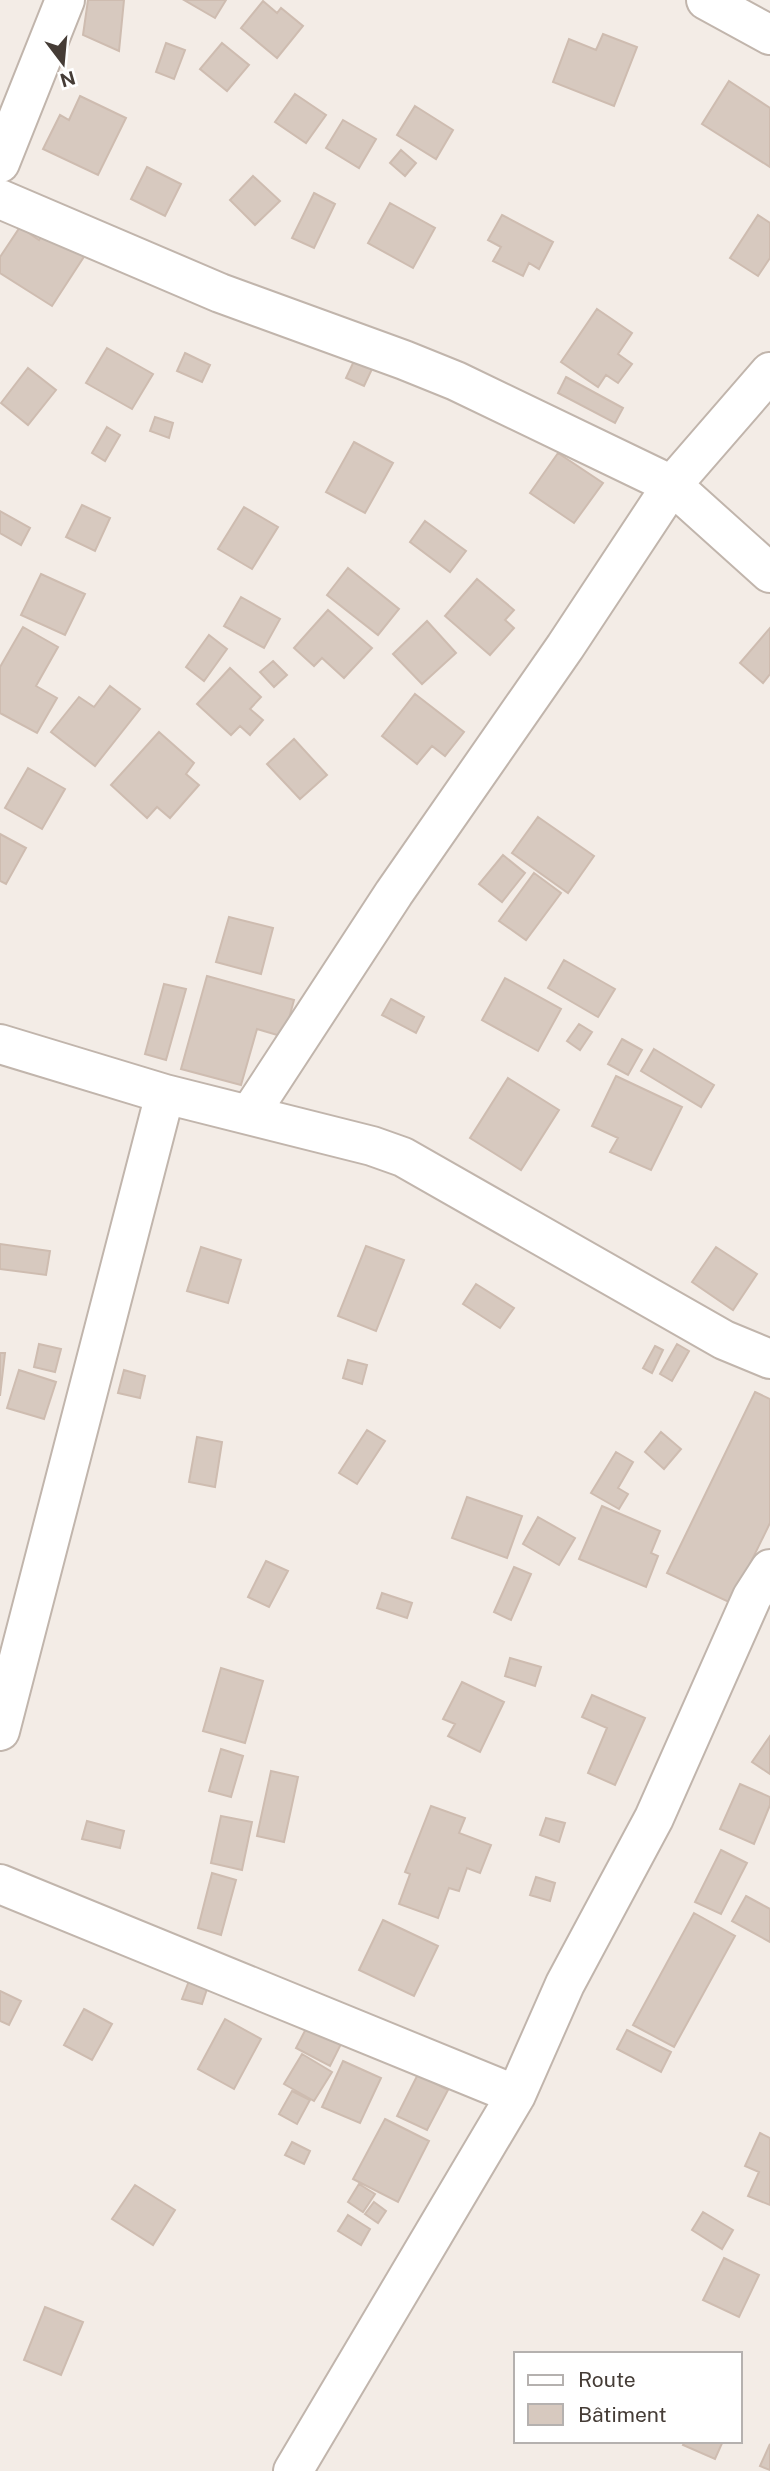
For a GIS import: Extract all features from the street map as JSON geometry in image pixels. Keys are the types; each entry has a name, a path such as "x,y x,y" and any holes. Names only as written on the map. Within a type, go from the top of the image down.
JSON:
{"street":[{"path":"0,163 65,0"},
{"path":"706,0 770,35"},
{"path":"0,199 220,293 456,381 672,485 770,573"},
{"path":"249,1115 394,893 565,646 672,485 770,372"},
{"path":"0,1044 165,1094 372,1146 403,1157 724,1340 770,1359"},
{"path":"0,1731 165,1094"},
{"path":"293,2471 516,2095 565,1984 654,1818 752,1597 770,1569"},
{"path":"0,1884 516,2095"}],"building":[{"path":"88,0 124,0 119,51 83,35"},
{"path":"184,0 226,0 215,18"},
{"path":"263,1 277,13 281,8 303,26 277,58 241,28"},
{"path":"603,34 637,47 614,106 553,82 569,39 596,50"},
{"path":"166,43 185,50 174,79 156,72"},
{"path":"222,43 249,65 227,91 200,69"},
{"path":"729,81 770,108 770,167 702,124"},
{"path":"295,94 326,115 306,143 275,122"},
{"path":"80,96 126,118 98,175 43,149 60,115 69,120"},
{"path":"415,106 453,130 436,159 397,135"},
{"path":"343,120 376,139 359,168 326,148"},
{"path":"401,150 416,163 405,176 390,163"},
{"path":"147,167 181,184 165,216 131,199"},
{"path":"253,176 280,201 255,225 230,200"},
{"path":"314,193 335,204 314,248 292,238"},
{"path":"390,203 435,228 413,268 368,243"},
{"path":"502,215 553,242 539,269 529,263 523,276 493,261 501,247 488,240"},
{"path":"758,215 770,223 770,258 758,276 730,258"},
{"path":"49,224 89,249 52,306 0,273 0,257 20,227 39,240"},
{"path":"597,309 632,333 618,354 632,364 618,383 606,375 598,387 561,362"},
{"path":"107,348 153,374 132,409 86,383"},
{"path":"185,353 210,365 202,382 177,371"},
{"path":"354,361 372,369 364,386 346,378"},
{"path":"28,368 56,390 28,425 1,403"},
{"path":"566,377 623,408 615,423 558,393"},
{"path":"155,417 173,423 169,438 150,431"},
{"path":"107,427 120,435 105,461 92,453"},
{"path":"354,442 393,463 365,513 326,492"},
{"path":"558,453 603,483 574,523 530,493"},
{"path":"82,505 110,518 95,551 66,537"},
{"path":"244,507 278,527 252,569 218,549"},
{"path":"0,511 30,528 21,545 0,533"},
{"path":"425,521 466,551 450,572 410,542"},
{"path":"348,568 399,609 378,635 327,595"},
{"path":"41,574 85,594 65,635 21,615"},
{"path":"477,579 514,610 505,620 514,628 490,655 445,616"},
{"path":"241,597 280,619 264,648 224,626"},
{"path":"328,610 372,648 344,678 322,658 314,666 294,648"},
{"path":"427,621 456,653 422,684 393,654"},
{"path":"23,627 58,647 36,686 57,698 37,733 0,713 0,667"},
{"path":"770,628 770,674 763,683 740,663"},
{"path":"209,635 227,649 204,681 186,667"},
{"path":"273,661 287,675 274,687 260,672"},
{"path":"230,668 261,697 250,709 263,720 250,735 240,726 231,735 197,704"},
{"path":"110,686 140,709 95,766 51,732 79,697 94,707"},
{"path":"415,694 464,732 445,756 432,746 417,764 382,736"},
{"path":"159,732 194,763 186,774 199,785 170,818 157,807 147,818 111,785"},
{"path":"294,739 327,775 300,799 267,764"},
{"path":"28,768 65,789 42,829 5,808"},
{"path":"538,817 594,856 568,893 512,853"},
{"path":"0,834 26,848 6,884 0,881"},
{"path":"503,855 525,873 502,902 479,884"},
{"path":"534,873 561,893 526,940 499,921"},
{"path":"229,917 273,928 261,974 216,962"},
{"path":"564,960 615,989 598,1017 548,988"},
{"path":"207,976 294,1000 284,1037 257,1029 241,1085 181,1069"},
{"path":"505,978 561,1009 538,1051 482,1020"},
{"path":"164,984 186,989 166,1060 145,1054"},
{"path":"391,999 424,1017 416,1033 382,1015"},
{"path":"579,1024 592,1032 580,1050 567,1041"},
{"path":"622,1039 642,1050 628,1075 608,1064"},
{"path":"654,1049 714,1085 701,1107 641,1071"},
{"path":"616,1076 682,1107 651,1170 610,1152 618,1138 592,1126"},
{"path":"508,1078 559,1110 521,1170 470,1138"},
{"path":"0,1244 50,1251 46,1275 0,1269"},
{"path":"366,1246 404,1260 376,1331 338,1316"},
{"path":"201,1247 241,1260 228,1303 187,1291"},
{"path":"716,1247 757,1274 733,1310 692,1282"},
{"path":"476,1284 514,1308 500,1328 463,1304"},
{"path":"39,1344 61,1349 55,1372 34,1367"},
{"path":"677,1344 689,1351 672,1381 660,1374"},
{"path":"655,1346 663,1350 652,1373 643,1368"},
{"path":"0,1353 5,1353 0,1396"},
{"path":"348,1360 367,1365 362,1384 343,1378"},
{"path":"19,1370 56,1382 44,1419 7,1408"},
{"path":"124,1370 145,1376 140,1398 118,1393"},
{"path":"755,1392 770,1399 770,1523 731,1603 667,1573"},
{"path":"367,1430 385,1441 357,1484 339,1473"},
{"path":"661,1432 681,1449 664,1469 645,1452"},
{"path":"197,1437 222,1442 215,1487 189,1482"},
{"path":"616,1452 633,1462 618,1488 628,1494 619,1509 591,1493"},
{"path":"467,1497 522,1516 507,1558 452,1538"},
{"path":"602,1506 660,1531 651,1553 658,1556 646,1587 579,1559"},
{"path":"538,1517 575,1538 559,1565 523,1544"},
{"path":"266,1561 288,1571 269,1607 248,1597"},
{"path":"514,1567 531,1574 511,1620 494,1612"},
{"path":"382,1593 412,1603 407,1618 377,1608"},
{"path":"510,1658 541,1667 535,1686 505,1676"},
{"path":"221,1668 263,1681 245,1743 203,1731"},
{"path":"462,1682 504,1702 480,1752 448,1736 455,1724 443,1719"},
{"path":"592,1695 645,1718 615,1785 588,1773 607,1728 582,1717"},
{"path":"770,1736 770,1774 752,1762"},
{"path":"221,1749 243,1756 231,1797 209,1791"},
{"path":"271,1771 298,1777 284,1842 257,1836"},
{"path":"740,1784 770,1797 770,1805 754,1844 720,1829"},
{"path":"431,1806 465,1818 459,1833 491,1845 480,1873 467,1868 459,1891 449,1888 438,1918 399,1904 410,1874 405,1872"},
{"path":"221,1816 252,1822 242,1870 211,1863"},
{"path":"546,1818 565,1823 559,1842 540,1835"},
{"path":"87,1821 124,1831 120,1848 82,1839"},
{"path":"721,1850 747,1863 721,1914 695,1902"},
{"path":"212,1873 236,1880 221,1935 198,1928"},
{"path":"536,1877 555,1883 550,1901 530,1895"},
{"path":"746,1896 770,1909 770,1942 732,1921"},
{"path":"694,1913 735,1936 674,2047 633,2025"},
{"path":"383,1920 438,1946 414,1996 359,1970"},
{"path":"189,1981 208,1986 202,2004 182,1999"},
{"path":"0,1991 21,2001 9,2025 0,2021"},
{"path":"84,2009 112,2024 92,2060 64,2045"},
{"path":"225,2019 261,2039 234,2089 198,2069"},
{"path":"309,2023 343,2040 330,2066 296,2048"},
{"path":"627,2030 671,2052 661,2072 617,2049"},
{"path":"302,2054 332,2072 314,2101 284,2084"},
{"path":"343,2061 381,2078 360,2123 322,2107"},
{"path":"418,2074 448,2090 427,2130 397,2116"},
{"path":"292,2091 310,2100 297,2124 279,2114"},
{"path":"385,2119 429,2141 398,2202 353,2179"},
{"path":"760,2133 770,2138 770,2205 748,2196 759,2172 745,2166"},
{"path":"292,2142 310,2151 304,2164 285,2155"},
{"path":"359,2184 375,2194 363,2212 348,2202"},
{"path":"135,2185 175,2210 153,2245 112,2219"},
{"path":"374,2202 386,2211 378,2223 365,2214"},
{"path":"703,2212 733,2230 722,2249 692,2230"},
{"path":"348,2215 370,2229 361,2245 338,2231"},
{"path":"724,2258 759,2275 739,2317 703,2300"},
{"path":"45,2307 83,2322 61,2375 24,2360"},
{"path":"684,2443 722,2443 715,2459 683,2445"},
{"path":"770,2444 770,2470 760,2466"}]}
